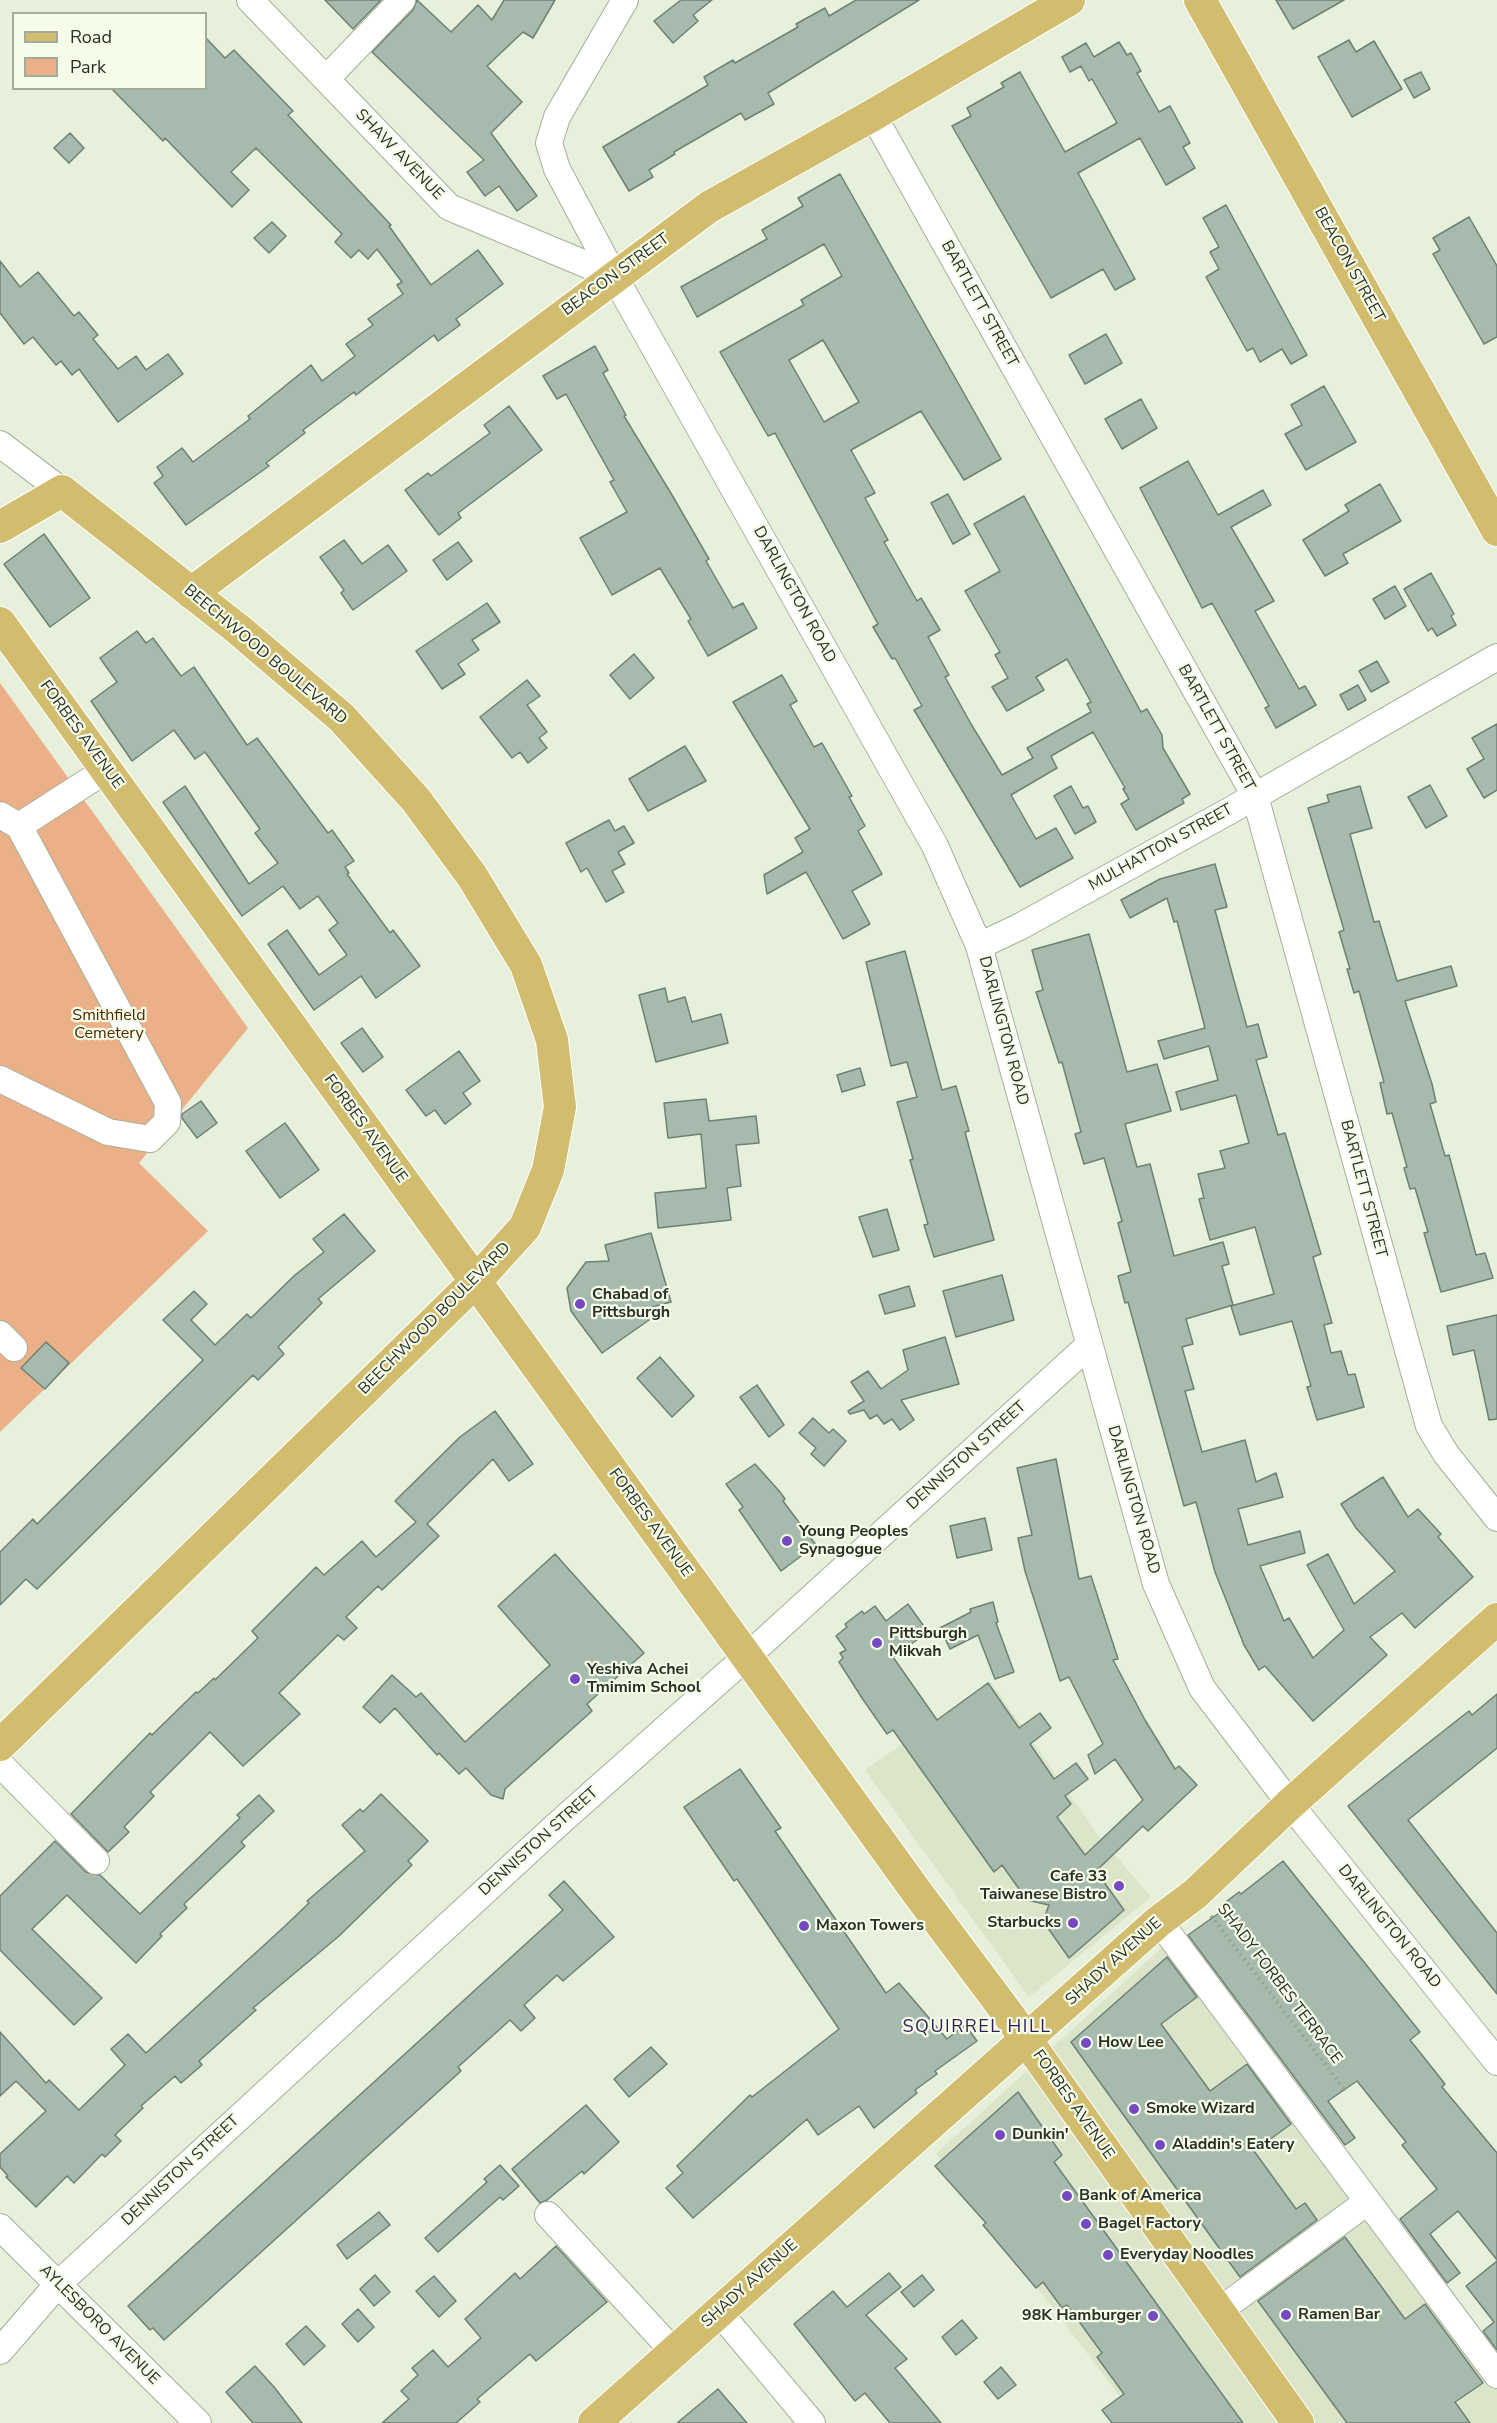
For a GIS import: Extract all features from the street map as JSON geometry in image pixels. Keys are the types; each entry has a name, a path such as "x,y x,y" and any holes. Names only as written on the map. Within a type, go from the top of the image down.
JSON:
{"main road":[{"name":"BEACON STREET","path":"191,592 709,207 873,115 1069,0"},
{"name":"BEACON STREET","path":"1200,0 1497,530"},
{"name":"BEECHWOOD BOULEVARD","path":"0,1745 476,1281 525,1227 548,1170 560,1107 552,1040 526,965 472,876 416,800 342,718 191,592 62,491"},
{"path":"0,527 62,491"},
{"name":"FORBES AVENUE","path":"0,623 1027,2041 1298,2423"},
{"name":"SHADY AVENUE","path":"594,2423 1027,2041 1159,1921 1195,1894 1290,1804 1497,1619"}],"street":[{"name":"SHAW AVENUE","path":"250,0 449,207 614,276"},
{"path":"326,79 402,0"},
{"name":"DARLINGTON ROAD","path":"625,0 556,117 549,143 557,169 614,276 935,846 979,946 1156,1584 1202,1688 1290,1804 1497,2062"},
{"name":"BARTLETT STREET","path":"873,115 1255,796 1429,1426 1446,1454 1497,1518"},
{"name":"BEECHWOOD BOULEVARD","path":"0,444 62,491"},
{"name":"MULHATTON STREET","path":"979,946 1021,927 1497,657"},
{"path":"0,1079 108,1132 150,1139 166,1122 168,1103 9,821 106,770"},
{"name":"DENNISTON STREET","path":"0,2351 58,2284 558,1824 747,1656 1089,1345"},
{"path":"0,1764 96,1861"},
{"path":"1159,1921 1497,2375"},
{"path":"1218,2311 1367,2202"},
{"path":"548,2215 674,2352"},
{"name":"AYLESBORO AVENUE","path":"0,2227 198,2423"},
{"path":"719,2312 812,2423"}],"path":[{"name":"SHADY FORBES TERRACE","path":"1195,1894 1344,2089"}],"shaded area":[{"path":"991,1682 1097,1834 1151,1897 1029,1997 865,1770"},
{"path":"1170,1940 1497,2369 1497,2423 1140,2423 936,2154"}],"green space":[{"name":"Smithfield Cemetery","path":"0,683 248,1028 139,1163 208,1231 0,1432"}],"building":[{"path":"325,0 381,0 353,29"},
{"path":"417,0 451,32 478,5 492,20 504,0 555,0 533,38 523,32 487,66 522,102 491,133 537,196 517,211 499,186 485,196 467,172 484,160 372,52 413,10"},
{"path":"681,0 712,0 693,15 698,21 673,43 654,21"},
{"path":"856,0 919,0 768,93 774,104 745,120 741,113 674,152 675,154 649,170 653,177 629,191 603,147 708,85 704,77 733,60 735,63 798,27 796,24 825,8 829,16"},
{"path":"1276,0 1344,0 1293,29"},
{"path":"207,39 225,58 234,50 293,111 288,115 391,225 389,226 431,285 478,250 503,284 456,319 460,325 438,341 434,335 356,395 354,392 303,430 305,433 266,463 269,466 186,525 154,483 163,476 157,467 182,448 193,462 250,419 248,416 311,365 322,381 355,356 346,344 373,325 368,319 403,294 397,285 402,282 377,249 368,259 359,250 351,258 335,242 342,234 256,148 231,172 249,190 232,207 165,138 163,141 113,90 207,90"},
{"path":"1349,40 1356,52 1374,41 1402,89 1352,117 1318,57"},
{"path":"1119,42 1127,55 1131,53 1141,71 1137,73 1159,112 1170,106 1190,143 1183,147 1195,168 1166,185 1140,138 1078,173 1135,279 1115,290 1103,269 1051,298 952,126 971,116 967,108 1004,87 1001,83 1020,72 1065,152 1117,123 1092,79 1089,81 1081,66 1070,72 1062,57 1086,43 1094,57"},
{"path":"1421,72 1430,89 1414,98 1404,80"},
{"path":"70,133 84,148 69,163 54,148"},
{"path":"840,174 1001,459 964,480 921,411 851,450 875,493 865,498 888,540 884,542 917,601 921,598 940,630 928,637 949,675 945,677 1002,775 1033,758 1027,748 1091,712 1087,704 1091,702 1067,659 1036,677 1044,690 1007,711 992,687 1008,678 995,655 1000,652 965,591 1000,571 974,524 1024,496 1141,712 1147,709 1162,735 1163,748 1190,794 1182,799 1184,803 1136,830 1121,804 1129,799 1123,789 1125,788 1093,732 1051,756 1057,768 1011,795 1036,839 1056,828 1073,858 1020,887 914,710 922,706 895,658 892,659 873,627 878,624 775,433 768,436 720,352 804,305 801,300 842,276 824,244 697,317 681,287 767,239 762,230 803,206 798,198","holes":["823,340 859,402 824,422 789,360"]},
{"path":"1226,205 1307,355 1291,364 1282,349 1260,362 1253,348 1247,351 1206,277 1219,269 1210,252 1219,247 1203,218"},
{"path":"1469,217 1497,266 1497,337 1484,344 1433,254 1440,250 1433,238"},
{"path":"272,222 286,236 269,253 254,238"},
{"path":"0,261 20,287 38,272 74,316 79,312 98,335 93,339 118,369 136,356 146,370 168,354 183,374 118,422 79,369 72,375 61,361 56,365 33,337 24,344 0,313"},
{"path":"1106,334 1122,363 1085,384 1069,355"},
{"path":"595,346 608,370 603,373 626,415 624,416 709,559 706,561 733,608 743,603 757,628 708,656 688,621 691,619 660,568 612,595 580,538 627,512 610,482 614,480 566,394 557,399 543,376"},
{"path":"1324,386 1356,442 1306,470 1285,434 1302,425 1291,405"},
{"path":"1141,399 1157,428 1122,449 1105,419"},
{"path":"509,406 542,450 458,513 461,518 439,535 405,490 428,473 431,476 490,433 484,425"},
{"path":"1188,461 1218,515 1263,490 1271,505 1231,527 1274,601 1255,611 1299,689 1305,686 1316,705 1276,728 1265,708 1269,706 1212,603 1202,608 1140,488"},
{"path":"1380,484 1401,521 1343,554 1348,563 1325,576 1303,540 1349,511 1345,505"},
{"path":"948,494 970,534 953,544 931,503"},
{"path":"44,534 90,598 50,627 4,564"},
{"path":"344,540 362,564 388,545 407,571 353,610 341,593 344,590 320,557"},
{"path":"458,542 472,561 447,580 433,560"},
{"path":"1431,573 1454,614 1451,616 1456,625 1437,636 1432,628 1428,631 1404,589"},
{"path":"1395,586 1406,606 1385,619 1373,599"},
{"path":"487,603 500,622 472,640 479,650 458,664 465,674 442,689 416,651"},
{"path":"137,631 146,643 153,638 181,676 194,667 247,745 257,738 328,833 332,830 354,861 345,867 349,873 347,874 390,933 393,930 420,966 376,998 361,976 314,1010 268,944 287,930 319,975 347,955 329,930 338,923 318,896 300,909 283,886 242,916 163,802 185,786 249,884 278,863 255,833 260,829 205,752 195,759 174,730 132,761 91,701 117,682 100,658"},
{"path":"634,654 654,678 630,699 610,675"},
{"path":"1377,661 1389,682 1371,692 1359,671"},
{"path":"782,675 797,701 790,705 814,747 822,743 852,796 849,797 865,826 858,831 882,874 852,891 870,924 843,939 806,872 767,894 764,875 803,852 795,838 810,829 733,702"},
{"path":"527,680 540,696 527,705 547,732 539,738 547,748 528,763 520,752 512,758 480,717"},
{"path":"1358,685 1366,700 1348,710 1340,695"},
{"path":"1497,724 1497,790 1484,798 1467,769 1484,759 1472,738"},
{"path":"685,746 706,781 648,811 629,779"},
{"path":"1430,785 1447,816 1426,828 1408,797"},
{"path":"1071,786 1083,808 1088,806 1096,822 1075,834 1054,796"},
{"path":"1360,786 1372,828 1350,834 1374,922 1379,921 1397,981 1451,966 1457,986 1405,1001 1432,1084 1436,1102 1430,1104 1445,1156 1449,1155 1476,1255 1485,1253 1493,1278 1441,1292 1424,1233 1428,1232 1415,1188 1410,1189 1404,1168 1407,1167 1392,1113 1387,1114 1380,1083 1384,1082 1359,991 1354,993 1347,969 1350,969 1339,932 1344,930 1308,808 1329,802 1327,795"},
{"path":"609,820 615,831 624,826 634,843 618,852 625,864 612,871 624,892 606,902 587,868 581,872 566,843"},
{"path":"1215,864 1227,907 1215,910 1233,977 1247,1027 1258,1024 1267,1057 1256,1060 1278,1135 1285,1133 1321,1254 1313,1257 1332,1323 1324,1325 1331,1353 1341,1351 1348,1375 1355,1374 1364,1407 1317,1420 1307,1387 1311,1386 1292,1321 1240,1335 1231,1306 1274,1294 1255,1227 1210,1240 1199,1199 1204,1198 1198,1174 1225,1168 1220,1151 1249,1143 1236,1095 1181,1110 1176,1092 1218,1080 1209,1046 1164,1059 1158,1041 1205,1028 1177,921 1174,922 1167,898 1130,918 1121,900 1160,879"},
{"path":"1089,934 1127,1072 1157,1064 1171,1111 1125,1124 1137,1167 1150,1164 1174,1256 1223,1242 1229,1264 1222,1266 1233,1305 1186,1319 1193,1344 1182,1347 1194,1389 1185,1391 1202,1452 1245,1440 1256,1482 1276,1473 1283,1497 1238,1509 1248,1545 1300,1531 1305,1553 1260,1566 1284,1621 1289,1618 1313,1658 1344,1630 1307,1565 1328,1554 1354,1604 1395,1571 1356,1528 1341,1504 1383,1477 1408,1517 1418,1509 1441,1534 1438,1537 1473,1577 1415,1628 1402,1613 1370,1637 1387,1655 1313,1721 1265,1666 1259,1670 1244,1645 1215,1572 1196,1502 1184,1506 1128,1302 1125,1303 1118,1276 1131,1272 1118,1223 1122,1221 1104,1158 1084,1164 1075,1134 1081,1132 1062,1062 1059,1063 1036,992 1043,990 1032,950"},
{"path":"905,951 942,1090 956,1086 969,1131 965,1132 994,1240 934,1257 924,1225 928,1224 910,1160 913,1159 897,1102 917,1097 907,1062 891,1066 866,962"},
{"path":"665,988 668,1002 685,997 692,1022 721,1014 728,1043 656,1062 639,995"},
{"path":"362,1028 383,1057 363,1072 341,1043"},
{"path":"459,1051 480,1081 463,1093 471,1104 445,1124 435,1110 426,1116 406,1090"},
{"path":"860,1068 865,1085 842,1092 837,1075"},
{"path":"706,1099 709,1121 756,1116 759,1143 736,1145 741,1186 727,1188 731,1220 658,1228 655,1193 706,1188 701,1134 668,1138 664,1103"},
{"path":"201,1101 217,1123 197,1138 182,1118 182,1114"},
{"path":"285,1123 319,1170 280,1198 246,1151"},
{"path":"887,1209 899,1250 873,1257 859,1217"},
{"path":"344,1214 375,1251 318,1299 322,1303 278,1347 284,1354 258,1380 253,1375 37,1589 26,1579 0,1605 0,1552 33,1519 37,1524 203,1360 163,1320 194,1291 207,1304 191,1320 215,1345 247,1314 251,1318 295,1275 324,1252 313,1239"},
{"path":"651,1233 671,1302 641,1310 649,1320 602,1353 571,1311 567,1288 586,1262 609,1261 605,1245"},
{"path":"1002,1275 1014,1320 956,1337 943,1291"},
{"path":"909,1286 915,1306 885,1314 879,1295"},
{"path":"1497,1315 1497,1419 1489,1420 1474,1350 1453,1355 1447,1326"},
{"path":"945,1337 959,1384 901,1400 914,1420 900,1430 892,1419 884,1424 877,1415 870,1419 864,1410 850,1414 848,1411 864,1401 851,1382 868,1371 881,1389 908,1370 903,1350"},
{"path":"46,1342 69,1363 45,1389 21,1368"},
{"path":"660,1357 694,1396 672,1417 637,1378"},
{"path":"757,1385 784,1425 769,1437 740,1397"},
{"path":"495,1411 533,1464 509,1481 493,1459 427,1524 439,1536 382,1590 378,1586 346,1617 357,1628 344,1640 338,1635 279,1693 300,1714 243,1766 210,1732 150,1792 154,1796 124,1827 129,1832 108,1852 71,1814 150,1733 152,1735 196,1692 198,1693 214,1678 215,1680 258,1638 252,1631 316,1567 324,1575 362,1541 376,1557 416,1522 395,1501 460,1437"},
{"path":"813,1418 829,1433 833,1429 846,1441 824,1466 811,1454 816,1448 799,1433"},
{"path":"1056,1459 1079,1579 1091,1576 1118,1659 1113,1660 1145,1720 1175,1769 1179,1766 1197,1785 1148,1831 1143,1826 1096,1871 1124,1910 1069,1958 1043,1921 1049,1905 1027,1900 1002,1865 994,1872 893,1730 887,1734 839,1662 843,1658 840,1653 846,1650 836,1636 847,1627 845,1624 862,1611 864,1614 875,1606 886,1621 908,1604 928,1632 893,1657 937,1720 988,1683 1019,1728 1040,1713 1051,1728 1030,1744 1054,1779 1076,1763 1088,1779 1065,1796 1071,1804 1057,1817 1085,1855 1143,1800 1115,1759 1095,1774 1088,1755 1103,1744 1069,1677 1060,1681 1025,1571 1018,1538 1032,1535 1017,1468"},
{"path":"755,1464 780,1492 785,1499 783,1501 816,1545 781,1571 739,1510 743,1507 726,1484"},
{"path":"985,1518 992,1550 957,1558 950,1526"},
{"name":"Yeshiva Achei Tmimim School","path":"555,1554 644,1653 587,1704 592,1711 505,1789 503,1799 491,1795 466,1768 459,1774 439,1753 437,1755 395,1708 380,1723 363,1707 392,1675 416,1697 421,1693 465,1742 550,1665 498,1606"},
{"path":"993,1602 998,1622 996,1623 1014,1672 995,1679 978,1635 950,1649 940,1628 971,1612 970,1609"},
{"path":"1497,1694 1497,1748 1408,1820 1497,1933 1497,1994 1348,1806 1469,1711 1472,1715"},
{"path":"740,1769 781,1828 775,1831 886,1993 899,1983 947,2039 965,2025 977,2041 935,2071 937,2074 915,2090 917,2093 874,2128 859,2106 818,2135 807,2119 693,2218 666,2188 683,2173 677,2166 750,2095 752,2097 839,2029 737,1879 734,1881 684,1807"},
{"path":"381,1794 428,1841 408,1861 412,1865 339,1936 253,2008 256,2010 199,2061 202,2065 181,2083 175,2076 141,2106 143,2108 115,2135 121,2141 105,2157 102,2154 74,2183 67,2176 36,2207 6,2177 8,2176 0,2167 0,2154 46,2111 16,2081 0,2096 0,2032 46,2083 49,2080 79,2110 125,2065 111,2049 128,2034 146,2053 285,1926 309,1903 307,1901 365,1851 342,1825 360,1809 363,1812"},
{"path":"259,1795 274,1811 241,1842 245,1846 184,1904 187,1908 160,1934 162,1936 136,1963 67,1895 32,1929 102,1998 74,2025 0,1950 0,1896 55,1841 86,1872 100,1875 140,1914 240,1818 237,1815"},
{"path":"1283,1861 1420,2032 1410,2040 1445,2084 1442,2087 1497,2153 1497,2260 1458,2211 1430,2234 1460,2273 1447,2283 1400,2219 1437,2189 1402,2145 1406,2142 1357,2081 1328,2101 1355,2138 1345,2145 1188,1935 1222,1911 1219,1907 1239,1892 1241,1894"},
{"path":"564,1881 614,1937 563,1981 557,1975 524,2005 535,2018 521,2031 510,2020 458,2067 461,2071 164,2340 153,2328 150,2330 128,2306 563,1910 549,1895"},
{"path":"1167,1957 1197,1997 1161,2024 1210,2091 1247,2064 1291,2124 1254,2151 1296,2209 1305,2203 1317,2220 1240,2277 1071,2042"},
{"path":"651,2047 667,2064 629,2097 614,2079"},
{"path":"1018,2092 1062,2155 1054,2162 1243,2423 1112,2423 1102,2410 1124,2394 1097,2357 1102,2353 1067,2305 1062,2308 1043,2282 1036,2288 983,2225 986,2223 935,2166"},
{"path":"586,2105 619,2142 584,2174 582,2171 547,2200 540,2203 512,2169"},
{"path":"500,2165 519,2186 503,2200 500,2197 438,2252 425,2238 487,2182 484,2179"},
{"path":"379,2212 390,2225 347,2259 337,2245"},
{"path":"1345,2237 1405,2319 1425,2304 1483,2383 1455,2402 1470,2423 1347,2423 1258,2301"},
{"path":"556,2246 607,2302 536,2361 530,2354 477,2399 480,2402 456,2423 382,2423 409,2399 401,2391 418,2375 412,2368 433,2350 448,2367 481,2338 465,2319 515,2273 520,2279"},
{"path":"1497,2261 1497,2350 1483,2331 1494,2322 1466,2286"},
{"path":"889,2273 901,2287 866,2315 907,2359 895,2368 941,2423 890,2423 865,2393 855,2401 794,2324 833,2291 847,2307"},
{"path":"375,2275 390,2292 374,2306 360,2289"},
{"path":"922,2275 934,2290 914,2307 901,2292"},
{"path":"434,2276 456,2301 439,2317 416,2291"},
{"path":"358,2309 374,2327 358,2342 342,2324"},
{"path":"962,2320 977,2338 956,2355 942,2337"},
{"path":"306,2326 325,2346 304,2365 286,2344"},
{"path":"255,2366 302,2423 253,2423 226,2392"},
{"path":"1001,2367 1016,2385 998,2399 984,2382"},
{"path":"718,2389 747,2423 677,2423"}],"place":[{"name":"Chabad of Pittsburgh","path":"580,1304"},
{"name":"Young Peoples Synagogue","path":"787,1541"},
{"name":"Pittsburgh Mikvah","path":"877,1643"},
{"name":"Yeshiva Achei Tmimim School","path":"575,1679"},
{"name":"Cafe 33 Taiwanese Bistro","path":"1119,1886"},
{"name":"Starbucks","path":"1073,1923"},
{"name":"Maxon Towers","path":"804,1926"},
{"name":"How Lee","path":"1086,2043"},
{"name":"Smoke Wizard","path":"1134,2109"},
{"name":"Dunkin'","path":"1000,2135"},
{"name":"Aladdin's Eatery","path":"1160,2145"},
{"name":"Bank of America","path":"1067,2196"},
{"name":"Bagel Factory","path":"1086,2224"},
{"name":"Everyday Noodles","path":"1108,2255"},
{"name":"Ramen Bar","path":"1286,2315"},
{"name":"98K Hamburger","path":"1153,2316"}],"district":[{"name":"SQUIRREL HILL","path":"977,2028"}]}
